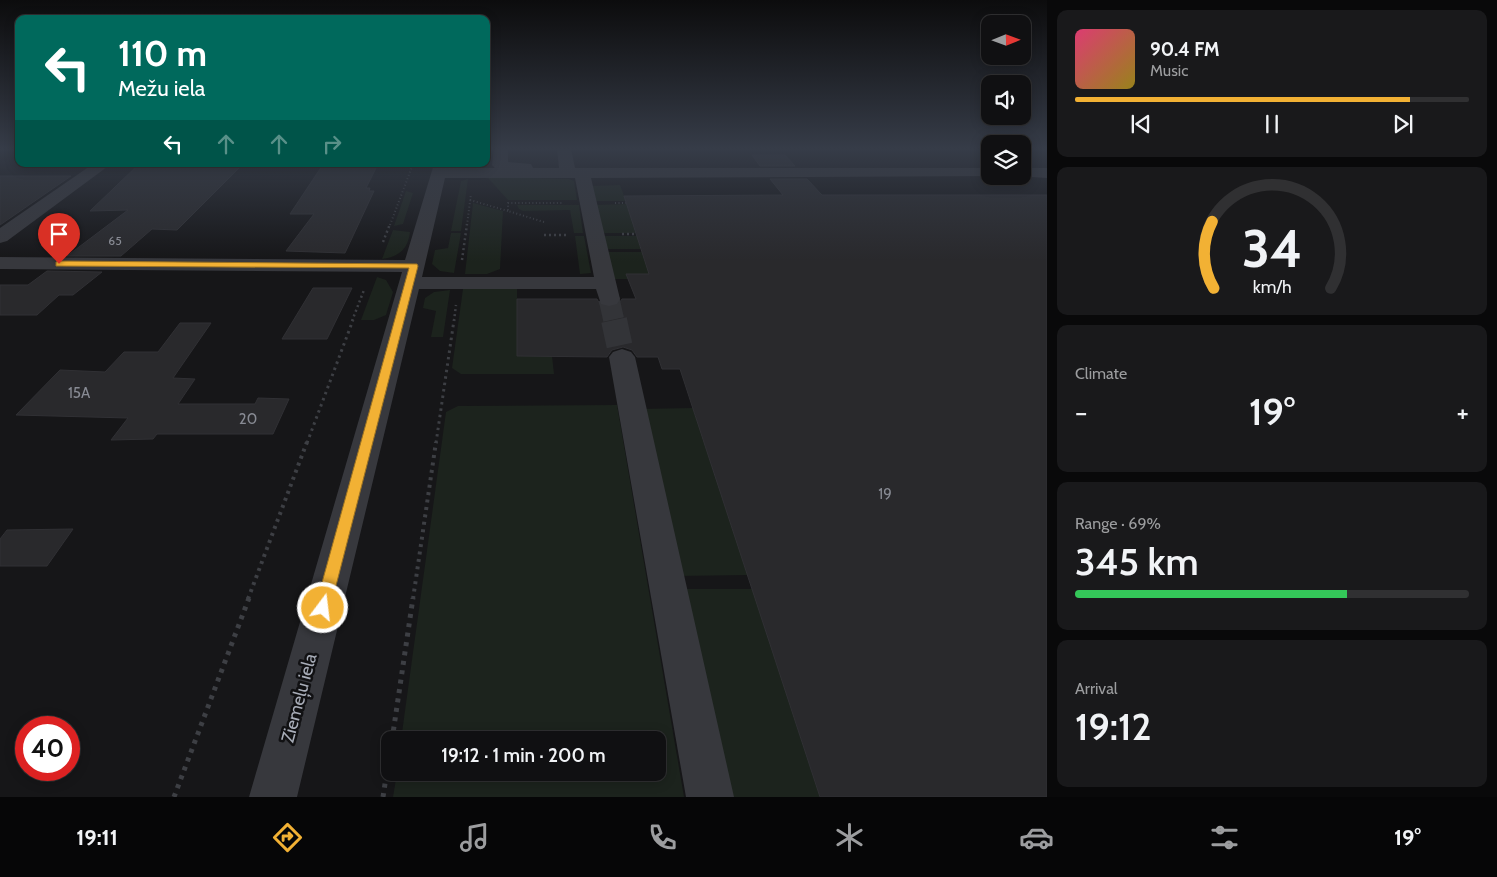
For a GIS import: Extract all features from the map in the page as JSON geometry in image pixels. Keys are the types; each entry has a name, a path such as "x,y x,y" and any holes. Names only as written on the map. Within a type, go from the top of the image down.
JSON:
{"street":[{"path":"0,237 72,186"},
{"name":"Ziemeļu iela","path":"273,797 412,274 428,186"},
{"path":"0,264 373,266 459,283 607,291 588,203 579,186"},
{"path":"622,357 710,797"}],"path":[{"path":"174,797 373,266 420,186"},
{"path":"393,731 472,186"},
{"path":"470,200 544,222"},
{"path":"508,211 508,203 626,203"},
{"path":"383,797 385,781"}],"shaded area":[{"path":"460,186 467,186 461,231 451,231"},
{"path":"495,186 575,186 577,200 508,200"},
{"path":"591,186 620,186 626,201 594,201"},
{"path":"406,191 413,193 403,224 394,226"},
{"path":"473,203 503,211 500,269 487,274 465,274"},
{"path":"627,204 636,233 602,233 595,205"},
{"path":"517,205 579,205 583,233 574,233 570,210 523,211"},
{"path":"393,230 410,232 409,238 402,251 382,259"},
{"path":"451,233 461,233 454,273 440,271 432,264 435,250 448,248"},
{"path":"575,236 584,236 591,273 580,274"},
{"path":"602,236 637,236 641,249 605,249"},
{"path":"606,252 642,252 650,274 627,274 628,279 613,279"},
{"path":"377,277 386,280 393,292 386,315 374,320 361,320"},
{"path":"463,289 517,289 517,356 552,356 554,374 461,374 452,368"},
{"path":"450,290 443,337 431,337 436,311 423,308 425,298 434,292"},
{"path":"617,405 684,797 393,797 396,781 666,781 666,731 402,731 446,412 458,406"},
{"path":"693,408 748,575 677,576 639,409"},
{"path":"683,589 753,589 820,797 728,797"}],"building":[{"path":"0,186 56,186 0,225"},
{"path":"116,186 221,186 177,230 152,229 121,256 67,256 128,210 90,211"},
{"path":"309,186 367,186 366,188 370,188 369,191 374,191 345,253 286,251 314,214 290,214"},
{"path":"776,186 814,186 822,195 1047,195 1047,797 820,797 680,369 662,369 658,357 637,357 632,350 623,347 612,350 607,357 517,356 517,299 597,299 601,306 609,308 617,306 622,299 636,299 626,274 649,274 624,196 783,195"},
{"path":"47,271 102,272 73,295 59,295 37,315 0,315 0,285 28,285"},
{"path":"313,288 352,288 327,339 282,339"},
{"path":"180,323 211,323 173,378 195,379 178,404 255,404 258,398 289,399 273,434 157,434 153,439 111,440 128,418 16,415 60,370 105,372 124,352 158,352"},
{"path":"73,529 47,566 0,566 0,539 7,530"}],"tunnel":[{"path":"609,299 614,321"},
{"path":"614,320 622,357"}],"route":[{"path":"59,264 414,266 323,608"}]}
